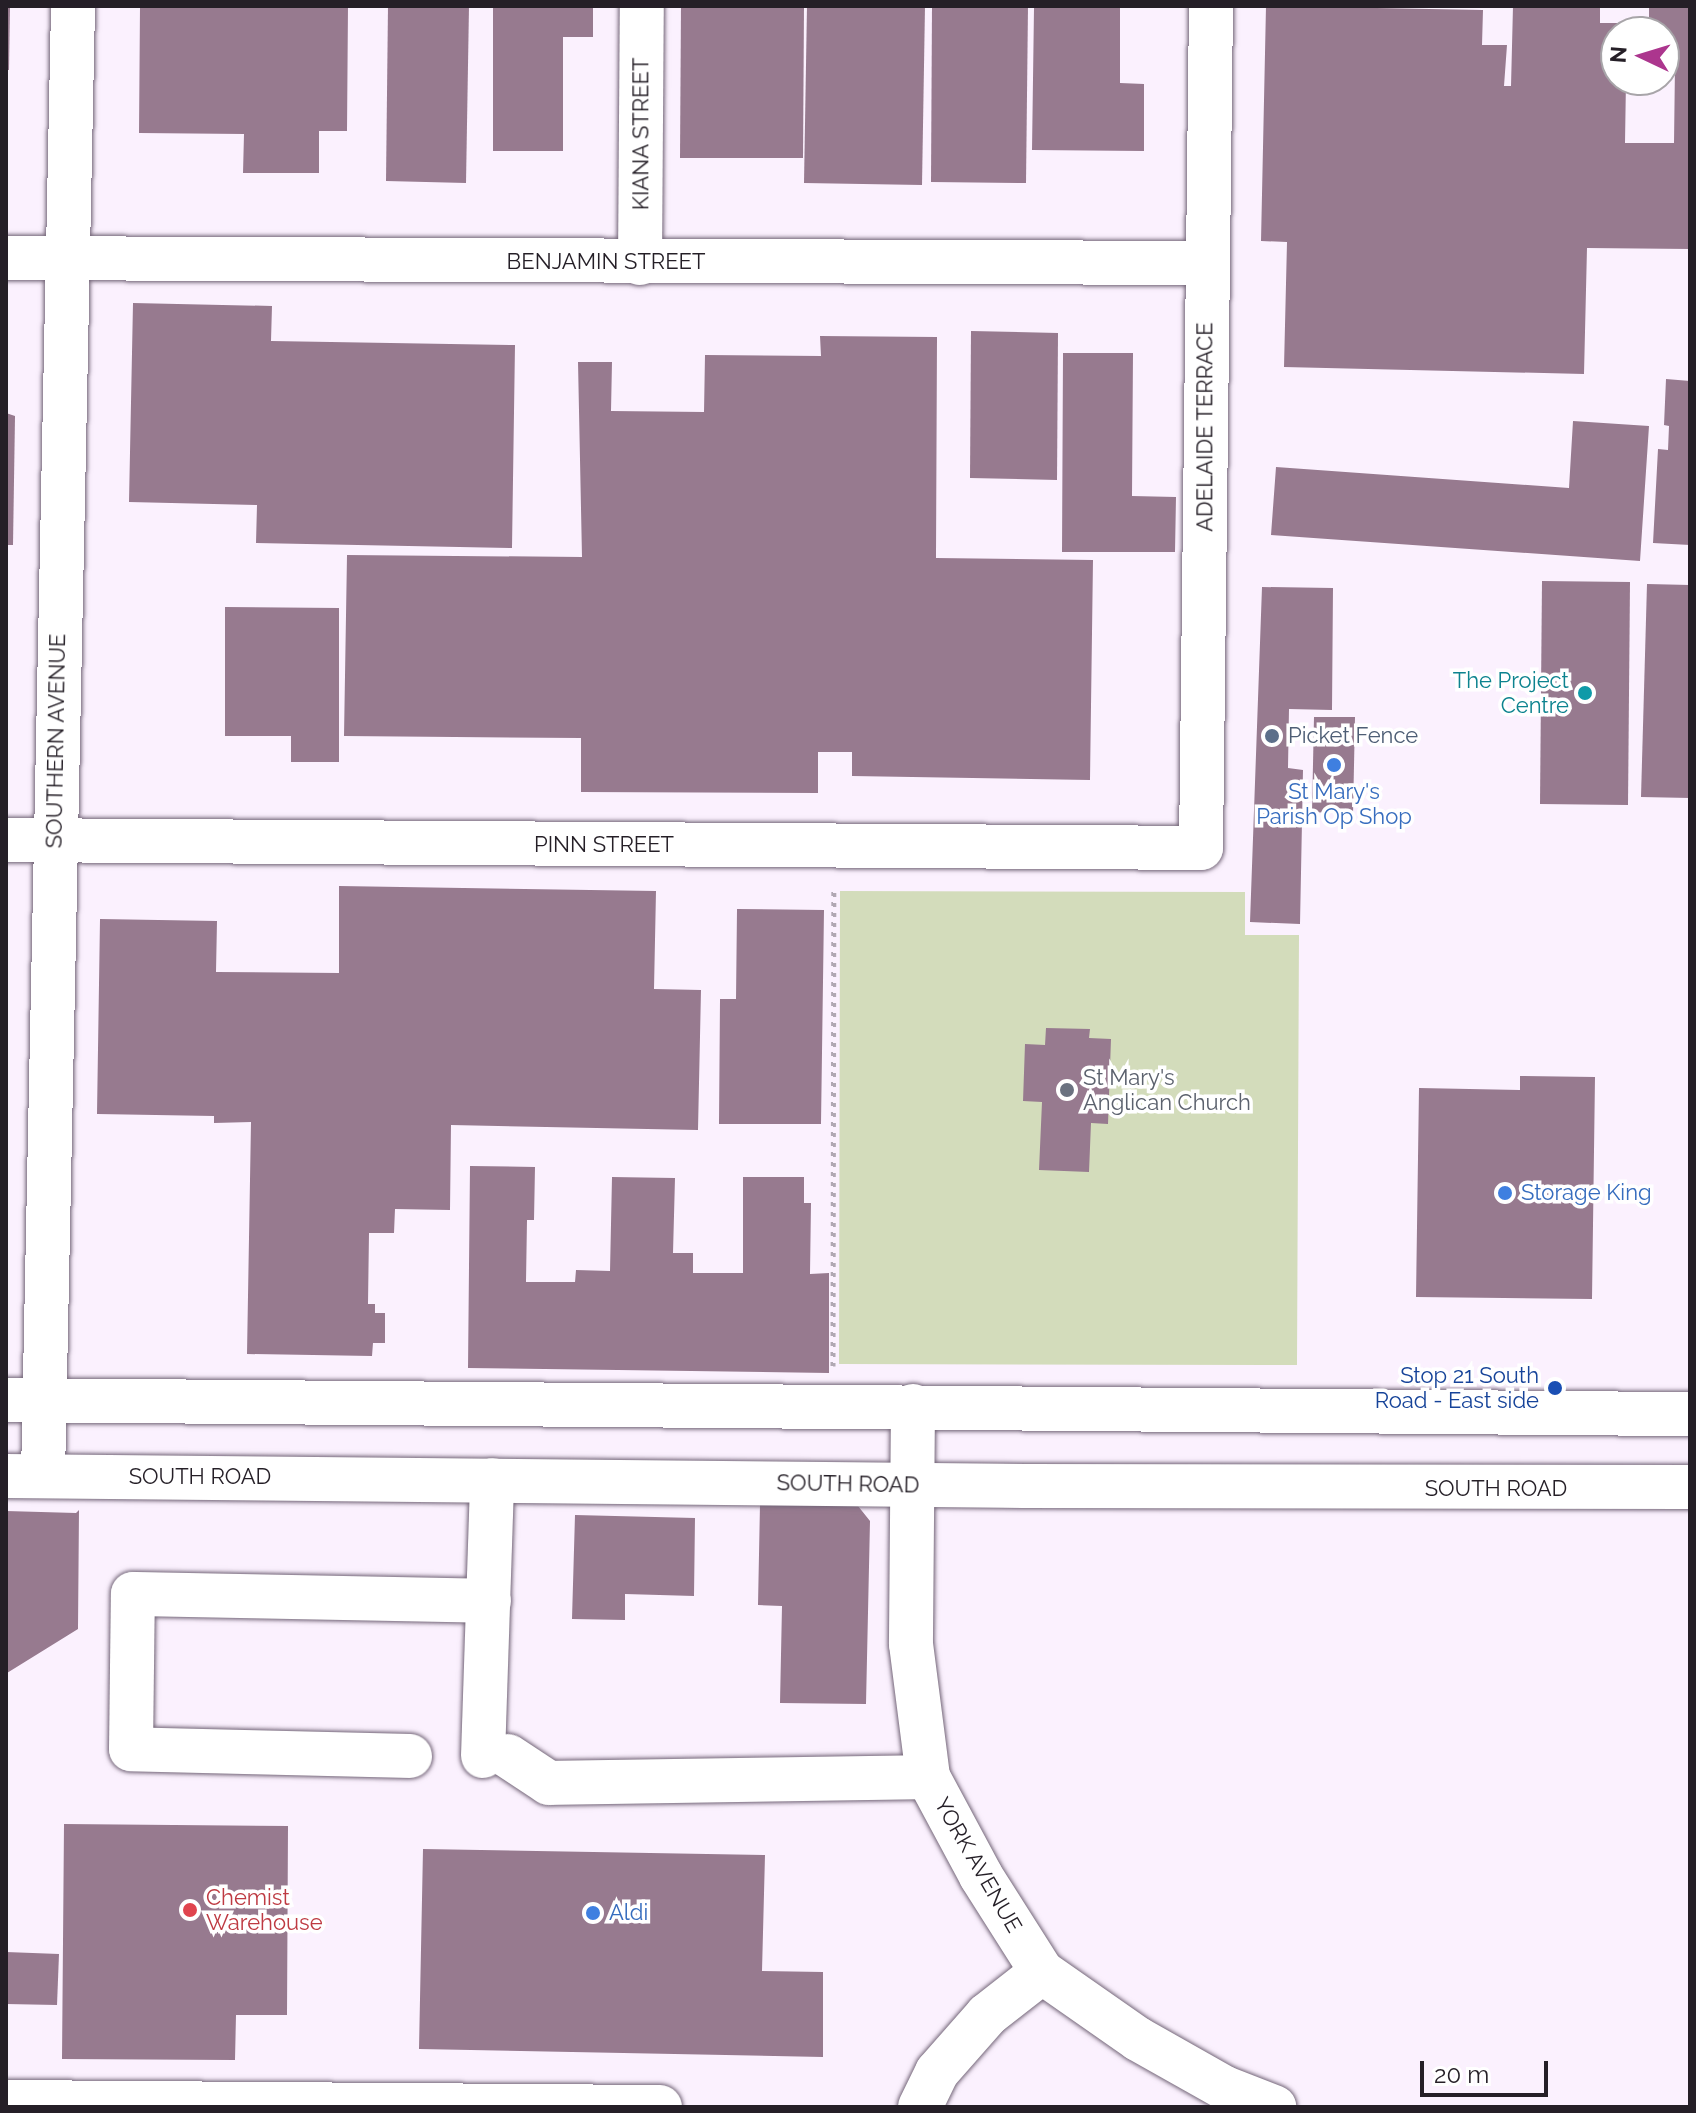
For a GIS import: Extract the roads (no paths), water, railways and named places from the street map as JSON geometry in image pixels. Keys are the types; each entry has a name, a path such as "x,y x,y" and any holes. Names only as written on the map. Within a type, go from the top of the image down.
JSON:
{"main road":[{"name":"SOUTHERN AVENUE","path":"24,1476 53,841 73,6"},
{"name":"KIANA STREET","path":"640,263 642,6"},
{"name":"ADELAIDE TERRACE","path":"1201,848 1211,6"},
{"name":"BENJAMIN STREET","path":"6,258 1206,263"},
{"name":"PINN STREET","path":"6,840 1201,848"},
{"path":"26,1400 1690,1414"},
{"name":"YORK AVENUE","path":"913,1406 911,1644 928,1777 981,1876 1042,1972 1138,2039 1225,2088 1274,2107"},
{"name":"SOUTH ROAD","path":"24,1476 912,1485 1690,1487"},
{"path":"492,1480 489,1601 495,1756 549,1783 928,1777"},
{"path":"410,1756 131,1749 133,1594 489,1601"},
{"path":"920,2107 937,2072 987,2015 1042,1972"},
{"path":"6,2102 660,2107"}],"place":[{"name":"The Project Centre","path":"1585,693"},
{"name":"Picket Fence","path":"1272,736"},
{"name":"St Mary's Parish Op Shop","path":"1334,765"},
{"name":"St Mary's Anglican Church","path":"1067,1090"},
{"name":"Storage King","path":"1505,1193"},
{"name":"Stop 21 South Road - East side","path":"1555,1388"},
{"name":"Chemist Warehouse","path":"190,1910"},
{"name":"Aldi","path":"593,1913"}]}
